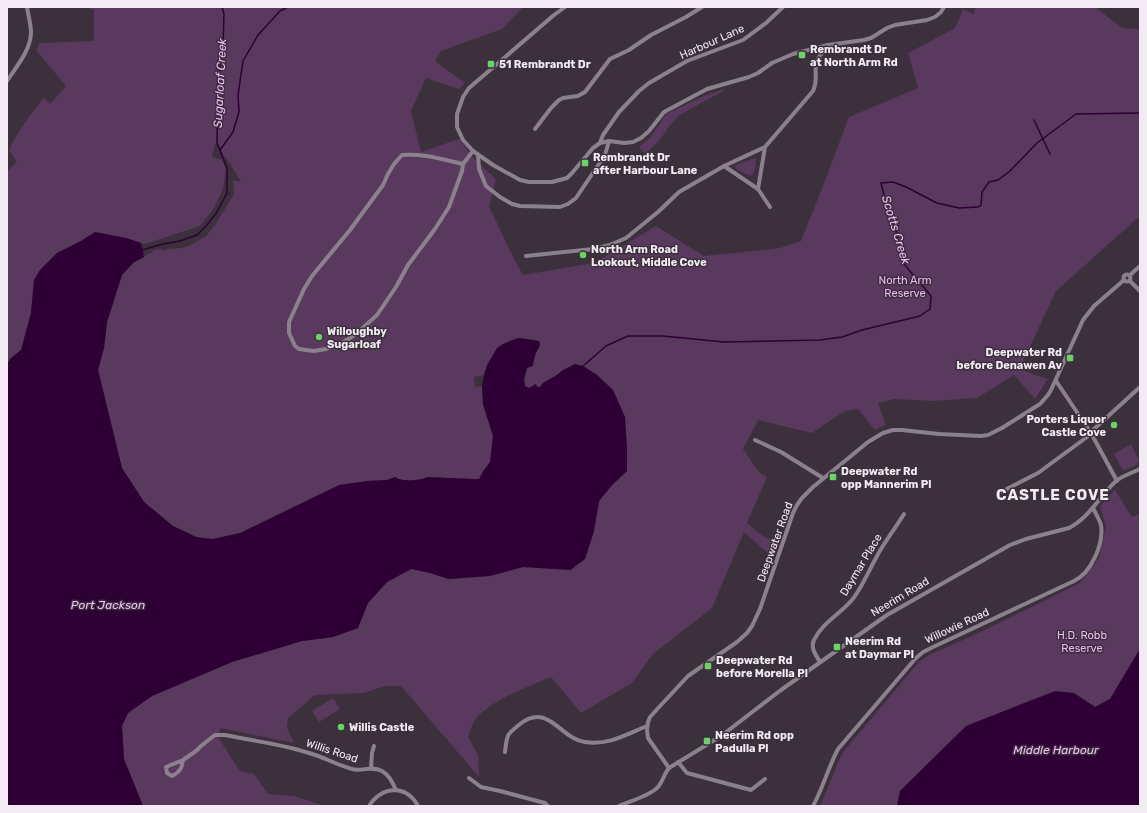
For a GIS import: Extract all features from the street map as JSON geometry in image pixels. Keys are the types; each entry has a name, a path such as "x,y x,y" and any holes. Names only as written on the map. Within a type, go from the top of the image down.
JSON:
{"street":[{"path":"7,81 24,55 29,44 31,31 27,7"},
{"path":"565,7 468,88 456,114 457,127 463,140 472,151 520,180 529,182 552,182 567,178 593,148 600,143 609,141 624,143 633,142 641,138 664,112 708,90 749,77 758,73 772,63 793,54 828,45 864,40 893,26 927,20 935,17 944,7"},
{"path":"535,129 559,100 578,96 585,92 610,60 629,50 651,34 686,17 702,7"},
{"name":"Harbour Lane","path":"600,143 605,132 619,112 649,83 687,61 743,40 766,23 783,7"},
{"path":"526,256 593,249 626,238 658,212 679,192 724,166 765,147 813,91 817,83 817,61 828,45"},
{"path":"478,155 478,169 486,186 500,197 512,204 520,206 560,207 568,204 576,198 605,155 609,141"},
{"path":"758,189 765,147"},
{"path":"463,164 424,156 402,155 394,164 383,185 350,230 312,276 304,289 288,322 289,333 294,346 299,349 314,350 342,343 356,334 377,315 396,287 408,265 435,230 449,207 462,171 463,164 472,151"},
{"path":"724,166 758,189 770,207"},
{"path":"1140,266 1130,275 1128,274 1124,276 1124,280 1126,282 1130,281 1140,291"},
{"path":"1130,275 1130,281"},
{"name":"Deepwater Road","path":"647,726 650,717 688,676 737,642 752,626 760,609 797,505 806,492 868,442 884,433 893,430 902,430 976,437 1002,428 1040,404 1048,395 1056,381 1080,325 1086,315 1094,306 1124,280"},
{"path":"1056,381 1091,432 1117,481"},
{"path":"1001,492 1038,473 1087,437 1140,387"},
{"path":"755,440 780,452 823,478"},
{"name":"Neerim Road","path":"669,768 726,733 781,690 887,615 978,562 1014,543 1069,528 1079,522 1117,481 1140,469"},
{"name":"Willowie Road","path":"813,806 831,761 838,749 915,659 923,652 1074,582 1085,574 1097,553 1101,540 1101,526 1093,508"},
{"name":"Daymar Place","path":"820,662 814,653 813,641 819,631 852,600 885,541 904,514"},
{"path":"505,752 506,738 509,733 525,720 533,718 540,717 553,722 574,739 587,743 613,741 647,726 647,734 650,742 669,768 665,772 661,783 654,790 619,806"},
{"name":"Willis Road","path":"183,760 215,735 225,735 292,748 310,753 355,770 371,768 380,770 388,775 396,790 410,797 418,806"},
{"path":"371,768 374,746"},
{"path":"678,762 687,773 751,790 765,779"},
{"path":"469,778 481,787 544,803 548,806"},
{"path":"369,806 373,800 383,792 388,790 396,790"}],"green space":[{"name":"North Arm Reserve","path":"88,7 523,7 502,29 441,51 435,61 465,83 459,89 426,78 411,111 421,152 459,139 474,159 496,179 489,206 523,275 594,263 656,226 704,256 780,248 801,241 849,117 918,88 908,53 955,28 963,9 973,14 976,7 1095,7 1122,28 1140,29 1140,216 1056,291 1020,368 1048,379 1035,399 1014,375 977,398 933,401 894,399 878,403 886,425 875,430 858,409 845,411 812,433 758,420 743,449 759,472 767,477 747,523 760,534 776,543 771,556 744,532 712,608 653,654 632,683 581,713 551,677 502,699 485,710 477,717 468,737 478,755 479,777 401,686 385,686 364,693 315,695 288,718 287,728 294,743 220,728 218,737 240,771 254,774 268,794 294,796 321,806 143,806 124,759 122,726 128,713 152,696 232,662 302,641 333,637 357,628 368,603 387,582 412,569 449,579 490,576 523,567 571,570 585,559 594,531 599,501 612,485 627,471 625,417 613,390 597,375 583,366 563,370 543,383 540,387 533,386 529,388 525,386 524,380 527,368 534,360 539,341 521,338 513,339 501,346 489,363 484,375 474,377 475,387 482,386 483,404 493,436 490,462 479,479 427,477 402,480 395,477 387,480 367,481 240,533 213,539 197,537 173,526 144,502 122,468 98,370 104,348 107,322 122,275 133,263 152,253 153,250 159,249 163,251 171,248 187,247 206,236 215,225 234,194 233,180 241,182 224,156 218,143 215,144 212,157 222,160 226,169 223,189 214,208 200,226 145,244 126,238 95,232 57,253 34,280 31,313 21,350 11,358 7,364 7,171 17,162 9,150 21,129 44,97 50,104 66,86 36,50 40,43 94,41 94,10"},
{"path":"725,89 678,116 658,142 645,154 639,147 650,138 666,114 704,96"},
{"path":"755,158 755,170 752,175 750,176 736,169 736,165"},
{"path":"1131,444 1139,460 1138,464 1125,470 1122,469 1114,454"},
{"name":"H.D. Robb Reserve","path":"1115,490 1132,517 1140,514 1140,649 1110,699 1095,707 1074,693 900,791 897,806 820,806 844,751 918,663 929,655 972,636 1080,583 1099,558 1106,527 1100,506"},
{"path":"333,698 340,709 319,722 312,711"}],"water":[{"name":"Port Jackson","path":"95,232 126,238 141,243 144,257 133,263 122,275 107,322 104,348 98,370 122,468 144,502 173,526 196,537 213,539 240,533 339,485 387,480 395,477 402,480 427,477 479,479 490,462 493,436 483,404 482,386 484,375 487,365 497,348 519,338 539,341 540,343 533,366 527,368 524,380 525,386 529,388 535,384 540,387 543,383 575,364 583,366 597,375 613,390 625,417 627,471 612,485 599,501 594,531 585,559 570,570 523,567 490,576 449,579 411,569 387,582 368,603 358,628 333,637 302,641 232,662 152,696 128,713 122,726 124,759 143,806 7,806 7,364 11,358 21,350 31,313 34,280 40,270 57,253"},
{"name":"Middle Harbour","path":"1140,649 1140,806 897,806 900,791 966,726 1055,691 1074,693 1095,707 1110,699"}],"waterway":[{"name":"Sugarloaf Creek","path":"142,250 180,241 197,235 217,212 227,193 227,168 217,143 218,81 223,47 224,14 222,7"},
{"path":"220,150 233,132 239,112 238,95 243,61 258,35 280,11 288,7"},
{"name":"Scotts Creek","path":"583,366 606,346 628,336 663,336 724,342 820,340 842,337 862,330 920,316 930,309 931,296 904,264 890,206 884,195 881,183 893,182 937,203 959,208 978,207 981,205 982,192 989,182 998,180 1010,171 1037,143 1076,114 1140,113"},
{"name":"Scotts Creek","path":"1034,120 1050,154"}],"place":[{"name":"Rembrandt Dr at North Arm Rd","path":"802,55"},
{"name":"51 Rembrandt Dr","path":"491,64"},
{"name":"Rembrandt Dr after Harbour Lane","path":"585,163"},
{"name":"North Arm Road Lookout, Middle Cove","path":"583,255"},
{"name":"Willoughby Sugarloaf","path":"319,337"},
{"name":"Deepwater Rd before Denawen Av","path":"1070,358"},
{"name":"Porters Liquor Castle Cove","path":"1114,425"},
{"name":"Deepwater Rd opp Mannerim Pl","path":"833,477"},
{"name":"Neerim Rd at Daymar Pl","path":"837,647"},
{"name":"Deepwater Rd before Morella Pl","path":"708,666"},
{"name":"Willis Castle","path":"341,727"},
{"name":"Neerim Rd opp Padulla Pl","path":"707,741"}],"district":[{"name":"CASTLE COVE","path":"1053,495"}]}
